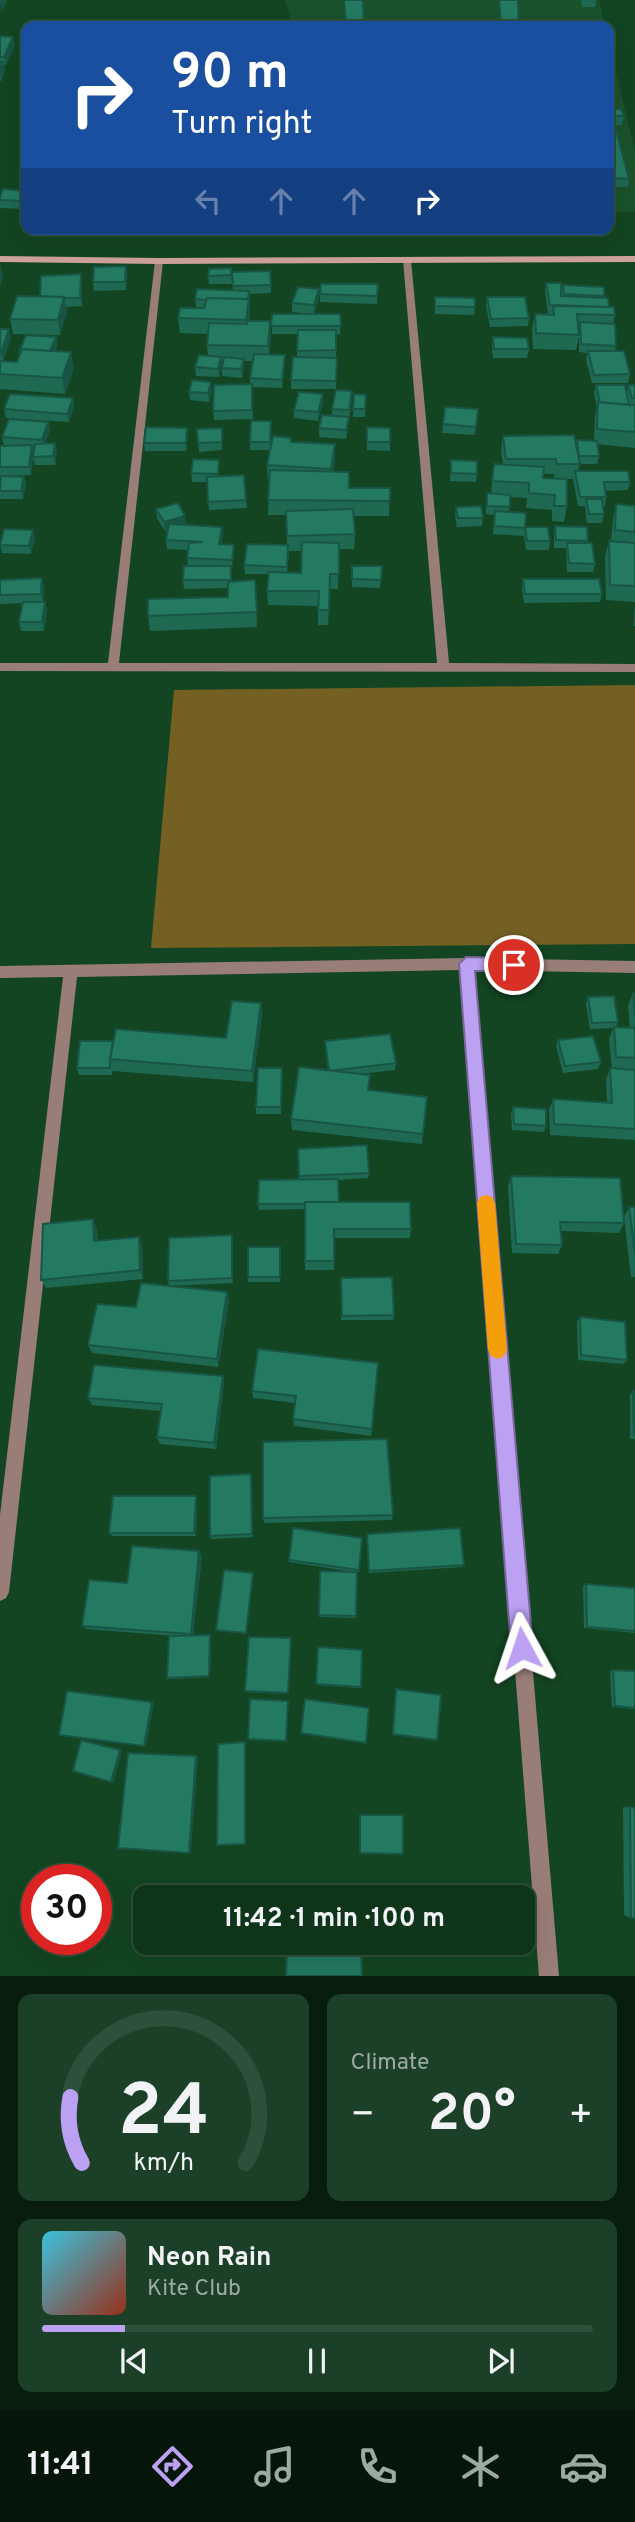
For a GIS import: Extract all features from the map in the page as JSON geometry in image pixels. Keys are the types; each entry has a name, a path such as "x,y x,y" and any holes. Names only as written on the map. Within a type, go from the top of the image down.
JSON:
{"street":[{"path":"0,259 635,259"},
{"path":"407,260 443,667"},
{"path":"113,667 159,261"},
{"path":"0,667 635,668"},
{"path":"0,972 466,964 635,967"},
{"path":"466,964 549,1976"},
{"path":"0,1592 71,971"}],"shaded area":[{"path":"285,0 599,0 604,21 291,21"},
{"path":"614,64 635,151 635,212 614,212"},
{"path":"635,685 635,944 151,948 174,690"}],"building":[{"path":"344,0 363,0 364,21 346,21"},
{"path":"499,0 518,0 519,21 501,21"},
{"path":"0,36 13,37 4,57 0,57"},
{"path":"614,109 621,109 624,116 614,116"},
{"path":"614,122 629,179 614,178"},
{"path":"3,189 21,191 21,201 0,200"},
{"path":"126,266 125,282 93,282 94,267"},
{"path":"231,268 231,275 208,276 209,269"},
{"path":"270,271 271,285 233,286 232,272"},
{"path":"81,274 80,298 40,296 41,276"},
{"path":"546,283 561,283 561,296 608,298 609,307 550,305"},
{"path":"321,284 378,284 377,296 320,294"},
{"path":"563,285 604,287 604,296 564,294"},
{"path":"298,287 319,289 314,305 292,303"},
{"path":"197,289 249,291 248,299 206,300 195,299"},
{"path":"17,296 64,297 58,320 10,319"},
{"path":"435,297 475,298 475,307 435,306"},
{"path":"487,297 525,297 529,318 491,319"},
{"path":"207,298 249,299 246,320 178,318 180,308 204,308"},
{"path":"553,306 614,307 615,315 577,314 579,335 536,333 535,314 554,315"},
{"path":"272,314 340,314 341,326 271,326"},
{"path":"247,321 270,321 268,346 207,345 209,323 247,324"},
{"path":"580,322 615,324 616,346 581,344"},
{"path":"0,329 9,329 1,353 0,353"},
{"path":"298,330 336,330 336,350 297,351"},
{"path":"26,335 56,337 50,351 22,349 19,352"},
{"path":"493,337 527,338 529,349 494,349"},
{"path":"22,349 71,352 62,378 0,374 0,361 17,362"},
{"path":"588,351 624,351 630,374 594,375"},
{"path":"254,354 285,355 282,380 250,378"},
{"path":"199,355 221,357 218,369 195,367"},
{"path":"224,357 244,359 241,369 222,368"},
{"path":"293,357 337,358 336,381 291,380"},
{"path":"192,380 211,382 208,393 189,392"},
{"path":"252,384 252,410 213,411 214,385"},
{"path":"596,385 625,385 629,405 600,402"},
{"path":"628,385 635,385 635,398 632,398"},
{"path":"336,390 352,391 349,410 332,409"},
{"path":"299,392 323,394 318,412 294,410"},
{"path":"10,394 73,398 67,414 4,409"},
{"path":"354,394 366,395 365,409 353,409"},
{"path":"598,402 635,405 635,432 597,429"},
{"path":"445,407 478,409 476,427 443,424"},
{"path":"322,415 349,417 346,430 319,428"},
{"path":"9,419 48,422 42,440 2,437"},
{"path":"251,421 271,421 270,442 250,442"},
{"path":"146,427 187,428 186,443 144,443"},
{"path":"367,427 390,428 390,442 367,442"},
{"path":"222,428 222,442 198,443 197,429"},
{"path":"574,435 580,464 557,464 556,459 506,459 503,436"},
{"path":"273,436 291,438 291,442 335,444 331,469 267,465"},
{"path":"577,440 597,441 599,456 579,456"},
{"path":"55,443 53,456 33,457 35,444"},
{"path":"32,445 29,467 0,467 0,446"},
{"path":"193,459 219,460 218,474 191,473"},
{"path":"451,460 477,461 477,474 451,473"},
{"path":"494,464 544,467 543,478 567,479 567,506 554,506 555,495 529,493 529,483 492,481"},
{"path":"270,470 349,472 349,488 390,488 390,501 268,500"},
{"path":"575,471 628,471 630,482 604,482 606,497 580,497"},
{"path":"244,475 246,500 208,502 207,477"},
{"path":"1,476 24,477 21,491 0,491"},
{"path":"487,493 510,495 510,507 487,506"},
{"path":"586,499 602,499 604,514 589,514"},
{"path":"178,503 185,516 164,522 156,509"},
{"path":"616,504 635,506 635,532 615,530"},
{"path":"481,506 483,518 458,518 456,507"},
{"path":"353,509 355,534 287,536 286,511"},
{"path":"495,511 526,513 525,528 494,526"},
{"path":"169,524 222,527 219,544 234,545 232,560 187,558 189,543 203,542 166,540"},
{"path":"555,526 587,527 588,541 556,540"},
{"path":"525,527 548,527 550,541 527,541"},
{"path":"4,529 33,530 29,546 0,545"},
{"path":"609,541 635,543 635,586 610,585"},
{"path":"302,542 339,543 339,574 330,574 329,610 318,610 319,591 267,591 269,572 301,573"},
{"path":"567,543 592,543 595,564 569,563"},
{"path":"247,544 288,545 287,567 244,565"},
{"path":"184,566 231,566 231,580 183,580"},
{"path":"352,566 382,566 381,580 352,579"},
{"path":"42,578 41,594 0,595 0,580"},
{"path":"523,579 599,579 602,594 525,594"},
{"path":"255,580 257,612 148,616 148,599 228,597 228,582"},
{"path":"23,602 45,602 42,622 19,622"},
{"path":"614,996 618,1022 592,1023 588,997"},
{"path":"232,1001 261,1003 252,1071 110,1059 116,1029 226,1038"},
{"path":"614,1027 635,1028 635,1058 616,1057"},
{"path":"390,1034 396,1063 329,1071 325,1041"},
{"path":"593,1036 601,1062 565,1066 558,1040"},
{"path":"80,1041 113,1041 110,1068 77,1068"},
{"path":"299,1067 370,1075 368,1090 427,1097 423,1134 291,1119"},
{"path":"258,1068 282,1068 281,1107 256,1107"},
{"path":"610,1068 635,1070 635,1129 554,1124 553,1099 612,1103"},
{"path":"513,1107 546,1109 546,1126 514,1124"},
{"path":"367,1145 369,1173 299,1176 298,1149"},
{"path":"511,1176 620,1178 624,1223 560,1222 562,1245 516,1244"},
{"path":"338,1179 339,1202 258,1204 259,1180"},
{"path":"305,1202 410,1202 411,1229 334,1229 334,1261 305,1261"},
{"path":"629,1207 635,1207 635,1253"},
{"path":"93,1219 94,1241 139,1237 140,1270 41,1280 43,1224"},
{"path":"232,1235 232,1278 168,1281 169,1238"},
{"path":"248,1247 280,1247 280,1277 248,1277"},
{"path":"392,1277 394,1315 342,1316 341,1278"},
{"path":"141,1283 227,1292 217,1359 88,1345 97,1304 136,1307"},
{"path":"580,1317 625,1322 627,1360 581,1355"},
{"path":"258,1349 378,1363 372,1429 293,1419 296,1396 252,1391"},
{"path":"94,1365 223,1376 214,1443 157,1437 162,1404 88,1398"},
{"path":"635,1391 635,1435 634,1435"},
{"path":"387,1439 393,1515 263,1518 263,1442"},
{"path":"251,1474 252,1534 210,1536 210,1476"},
{"path":"113,1496 196,1496 194,1533 109,1533"},
{"path":"293,1528 362,1538 359,1570 289,1560"},
{"path":"460,1528 464,1565 369,1571 367,1534"},
{"path":"132,1546 199,1551 191,1634 82,1626 89,1580 127,1583"},
{"path":"224,1570 253,1573 246,1633 216,1630"},
{"path":"320,1571 357,1572 356,1616 319,1615"},
{"path":"586,1584 635,1588 635,1631 587,1627"},
{"path":"210,1635 209,1676 167,1678 169,1636"},
{"path":"249,1637 291,1638 288,1693 245,1691"},
{"path":"318,1647 362,1650 361,1687 316,1684"},
{"path":"613,1670 635,1671 635,1708 615,1706"},
{"path":"396,1689 441,1695 437,1740 393,1734"},
{"path":"67,1691 152,1702 144,1746 59,1735"},
{"path":"250,1699 288,1701 286,1741 248,1739"},
{"path":"305,1699 369,1708 366,1743 301,1733"},
{"path":"81,1740 120,1750 111,1782 73,1771"},
{"path":"245,1742 245,1844 217,1845 218,1744"},
{"path":"128,1753 196,1756 189,1853 118,1848"},
{"path":"630,1807 635,1808 635,1918 631,1918"},
{"path":"360,1815 403,1815 403,1854 360,1853"},
{"path":"287,1955 361,1955 362,1976 286,1976"}],"slow traffic":[{"path":"486,1203 498,1350"}],"route":[{"path":"514,965 466,964 522,1648"}]}
